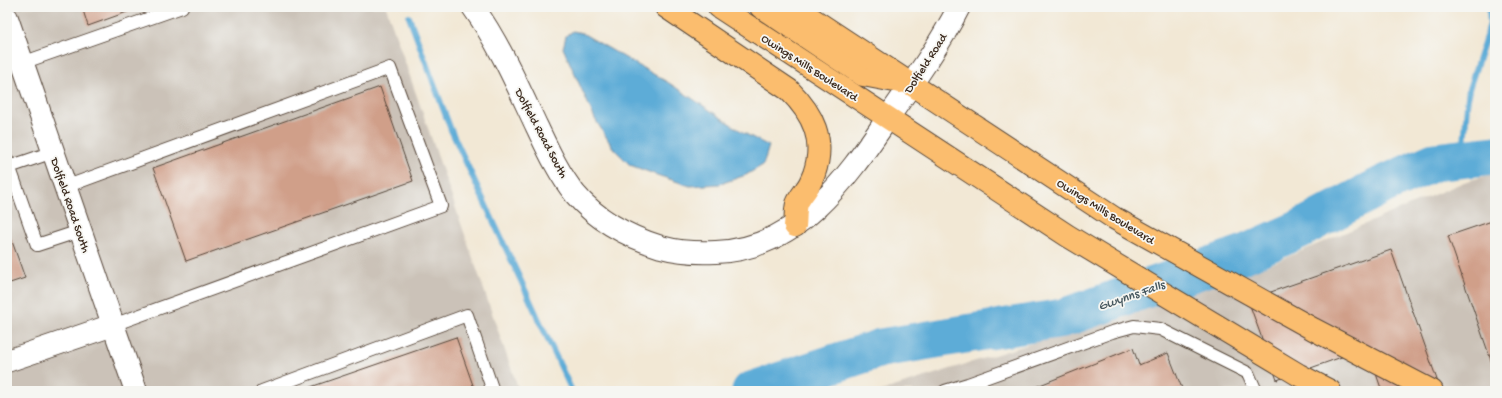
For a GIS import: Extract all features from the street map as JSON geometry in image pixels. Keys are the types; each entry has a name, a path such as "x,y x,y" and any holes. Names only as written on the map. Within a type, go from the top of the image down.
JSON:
{"main road":[{"path":"666,7 789,90 802,103 811,117 816,128 818,155 808,188 797,203 795,226"},
{"name":"Owings Mills Boulevard","path":"719,7 1068,236 1299,375 1330,391"},
{"path":"761,7 863,74 911,84"},
{"name":"Owings Mills Boulevard","path":"794,7 1114,218 1313,329 1432,391"}],"street":[{"name":"Dolfield Road South","path":"473,7 496,46 545,145 560,172 575,194 609,223 630,235 663,248 685,252 727,252 751,247 795,226 820,206 838,186 860,159 889,118"},
{"name":"Dolfield Road","path":"889,118 943,36 958,7"},
{"name":"Dolfield Road South","path":"7,18 136,391"},
{"path":"7,361 113,325"}],"lane":[{"path":"22,63 182,7"},
{"path":"65,187 390,68 441,206 113,325"},
{"path":"53,152 8,163 36,245 80,231"},
{"path":"262,391 467,315 492,391"},
{"path":"945,391 1112,332 1134,326 1160,329 1248,373 1256,391"}],"shaded area":[{"path":"7,7 386,7 519,391 7,391"},
{"path":"1495,173 1495,391 881,391 1127,313 1271,264 1464,182"}],"water":[{"path":"573,31 582,33 669,83 744,133 769,146 763,165 746,175 720,184 690,186 630,165 613,148 595,119 563,48 566,36"}],"building":[{"path":"82,7 141,7 88,26"},
{"path":"380,87 413,181 186,261 153,168"},
{"path":"1495,220 1495,372 1448,236"},
{"path":"7,227 25,278 7,284"},
{"path":"1391,250 1441,391 1382,391 1367,348 1277,380 1248,300"},
{"path":"456,337 475,391 299,391"},
{"path":"1133,348 1139,365 1168,353 1183,391 1025,391"}],"waterway":[{"path":"1463,159 1469,89 1490,24 1489,7"},
{"path":"409,17 451,130 572,391"},
{"name":"Gwynns Falls","path":"751,391 881,348 1063,318 1242,255 1298,230 1383,185 1434,162 1495,155"}]}
